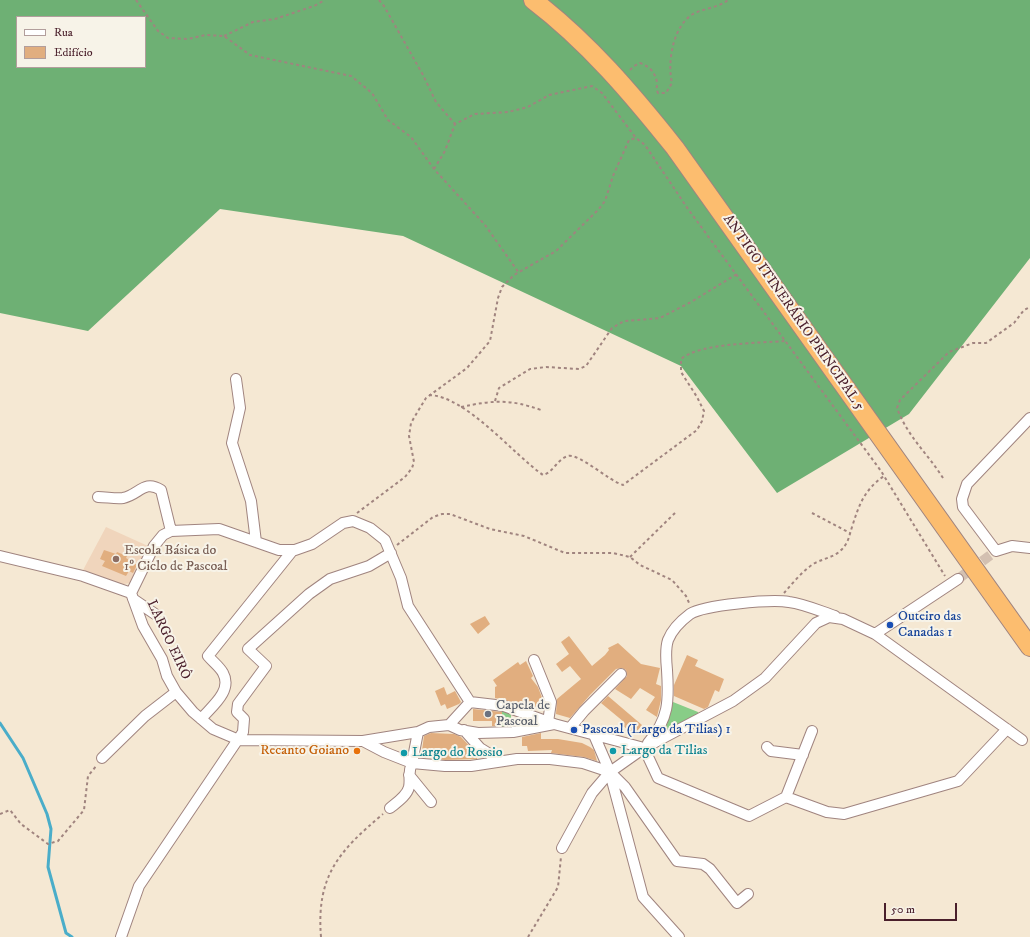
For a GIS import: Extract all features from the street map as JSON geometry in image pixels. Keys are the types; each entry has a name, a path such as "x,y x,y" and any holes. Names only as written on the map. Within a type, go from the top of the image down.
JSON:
{"highway":[{"name":"ANTIGO ITINERÁRIO PRINCIPAL 5","path":"533,0 551,14 594,54 632,93 675,148 1030,646"}],"street":[{"path":"236,379 240,408 232,443 251,501 256,542"},
{"path":"1030,418 968,484 962,499 963,506 996,551 1012,546 1030,548"},
{"path":"98,497 124,498 148,486 155,486 161,490 171,531"},
{"path":"132,596 154,546 163,535 171,531 219,529 279,550 293,550 312,544 342,523 353,521 370,528 385,540 392,552 401,578 408,606 470,702"},
{"path":"201,718 222,696 226,680 223,673 208,656 293,550"},
{"path":"121,937 139,886 243,732 245,724 244,719 237,712 238,704 266,666 248,649 308,594 330,579 368,566 392,552"},
{"path":"0,556 83,576 132,596 155,614"},
{"path":"876,634 954,582"},
{"name":"LARGO EIRÔ","path":"132,596 143,626 162,659 167,676 176,692 193,712 213,729 238,740"},
{"path":"644,748 663,723 668,704 666,656 668,639 676,627 690,614 727,606 776,601 789,602 812,608 843,619 876,634 1022,740"},
{"path":"562,848 592,793 610,772 644,748 733,701 765,678 816,623 829,617 843,619"},
{"path":"534,660 551,702 551,723"},
{"path":"570,728 584,711 621,674"},
{"path":"102,758 145,716 176,692"},
{"path":"470,702 504,706 551,723 644,748"},
{"path":"449,725 470,702"},
{"path":"513,732 520,720 515,710"},
{"path":"238,740 363,741 418,732 429,727 449,725 478,733 513,732 551,723"},
{"path":"786,797 827,812 844,814 958,781 1007,729"},
{"path":"464,730 480,748 501,761"},
{"path":"644,748 658,778 749,816 786,797 812,731"},
{"path":"390,808 405,795 409,789 408,773 412,763 418,732"},
{"path":"594,735 610,772 643,897 679,937"},
{"path":"363,741 384,752 412,763 445,766 471,766 517,758 550,759 583,763 610,772 625,787 677,861 703,864 710,869 737,903 748,894"},
{"path":"767,747 771,751 803,755"},
{"path":"408,773 431,802"}],"path":[{"path":"136,0 158,31 168,38 188,39 205,35 224,36 253,22 275,19 314,6 325,0"},
{"path":"379,0 384,6 423,75 436,102 456,124"},
{"path":"630,70 640,63 646,65 652,71 657,83 658,93 666,93 672,83 670,73 672,43 682,26 692,15 723,4 728,0"},
{"path":"224,36 250,55 351,76 372,93 388,120 411,137 434,169 485,225 519,273"},
{"path":"434,169 445,151 456,124 475,114 508,112 528,107 549,95 592,86 602,93 636,138 645,145 884,476 954,582"},
{"path":"342,523 404,477 412,468 414,462 409,436 411,423 429,395 467,368 490,341 498,298 502,287 519,273 556,251 598,210 605,201 613,176 629,140 636,138"},
{"path":"495,401 499,388 530,369 546,367 579,369 586,366 612,328 624,321 660,318 691,302 737,274"},
{"path":"943,478 905,428 897,408 900,400 949,352 973,344 986,343 1014,323 1024,310 1030,307"},
{"path":"429,395 440,395 473,415 543,475 548,474 562,458 570,455 578,458 615,483 623,485 697,430 702,421 704,411 681,372 681,359 688,353 706,349 786,341"},
{"path":"460,407 495,401 523,404 541,410"},
{"path":"776,601 804,572 816,563 839,553 847,543 860,503 867,491 872,484 884,476"},
{"path":"630,557 677,511"},
{"path":"812,513 850,533"},
{"path":"392,552 398,543 433,517 442,514 450,514 490,529 524,536 564,553 613,553 630,557 640,565 672,580 686,596 690,606 690,614"},
{"path":"0,814 10,810 20,824 41,840 48,844 58,841 84,810 88,776 102,758"},
{"path":"321,937 322,896 326,880 334,864 362,832 390,808"},
{"path":"528,937 558,887 562,848"}],"shaded area":[{"name":"Escola Básica do 1º Ciclo de Pascoal","path":"106,527 148,546 132,583 123,584 82,572"}],"green space":[{"path":"0,0 1030,0 1030,258 909,414 777,493 681,366 403,236 220,209 88,331 0,313"},
{"path":"673,702 698,712 699,714 668,730 666,728"},
{"path":"502,708 511,713 511,719 508,726 502,728"}],"building":[{"path":"104,550 116,554 117,552 127,556 126,558 137,565 133,573 129,571 126,576 102,566 105,561 100,559"},
{"path":"485,616 490,624 478,634 470,624"},
{"path":"569,636 592,666 605,655 609,650 608,648 618,643 641,664 660,668 656,684 661,686 661,700 657,717 646,710 655,697 640,688 631,699 615,689 627,676 626,670 622,668 616,669 570,718 556,714 557,699 581,679 570,666 562,672 556,664 569,654 561,642"},
{"path":"687,655 698,660 695,666 724,679 719,692 715,690 708,707 704,709 674,696 674,685"},
{"path":"526,661 533,676 531,678 538,687 544,703 543,710 495,698 495,687 497,686 493,680 518,662 520,665"},
{"path":"444,687 447,695 455,691 461,702 459,704 447,709 445,704 441,706 435,691"},
{"path":"608,696 642,725 634,735 622,725 624,722 601,703"},
{"name":"Capela de Pascoal","path":"473,709 502,712 502,726 492,726 492,721 473,721"},
{"path":"431,733 454,734 461,737 477,754 477,759 445,760 421,757 424,736"},
{"path":"541,733 541,739 558,739 582,743 590,747 594,750 597,761 584,757 551,753 552,750 528,751 527,746 522,746 522,737"}],"waterway":[{"path":"0,723 23,758 47,814 51,829 48,867 66,933 72,937"}],"tunnel":[{"path":"958,579 996,551"}],"place":[{"name":"Escola Básica do 1º Ciclo de Pascoal","path":"116,559"},
{"name":"Outeiro das Canadas 1","path":"890,625"},
{"name":"Capela de Pascoal","path":"488,714"},
{"name":"Pascoal (Largo da Tilias) 1","path":"574,730"},
{"name":"Recanto Goiano","path":"357,751"},
{"name":"Largo da Tilias","path":"613,751"},
{"name":"Largo do Rossio","path":"404,753"}]}
